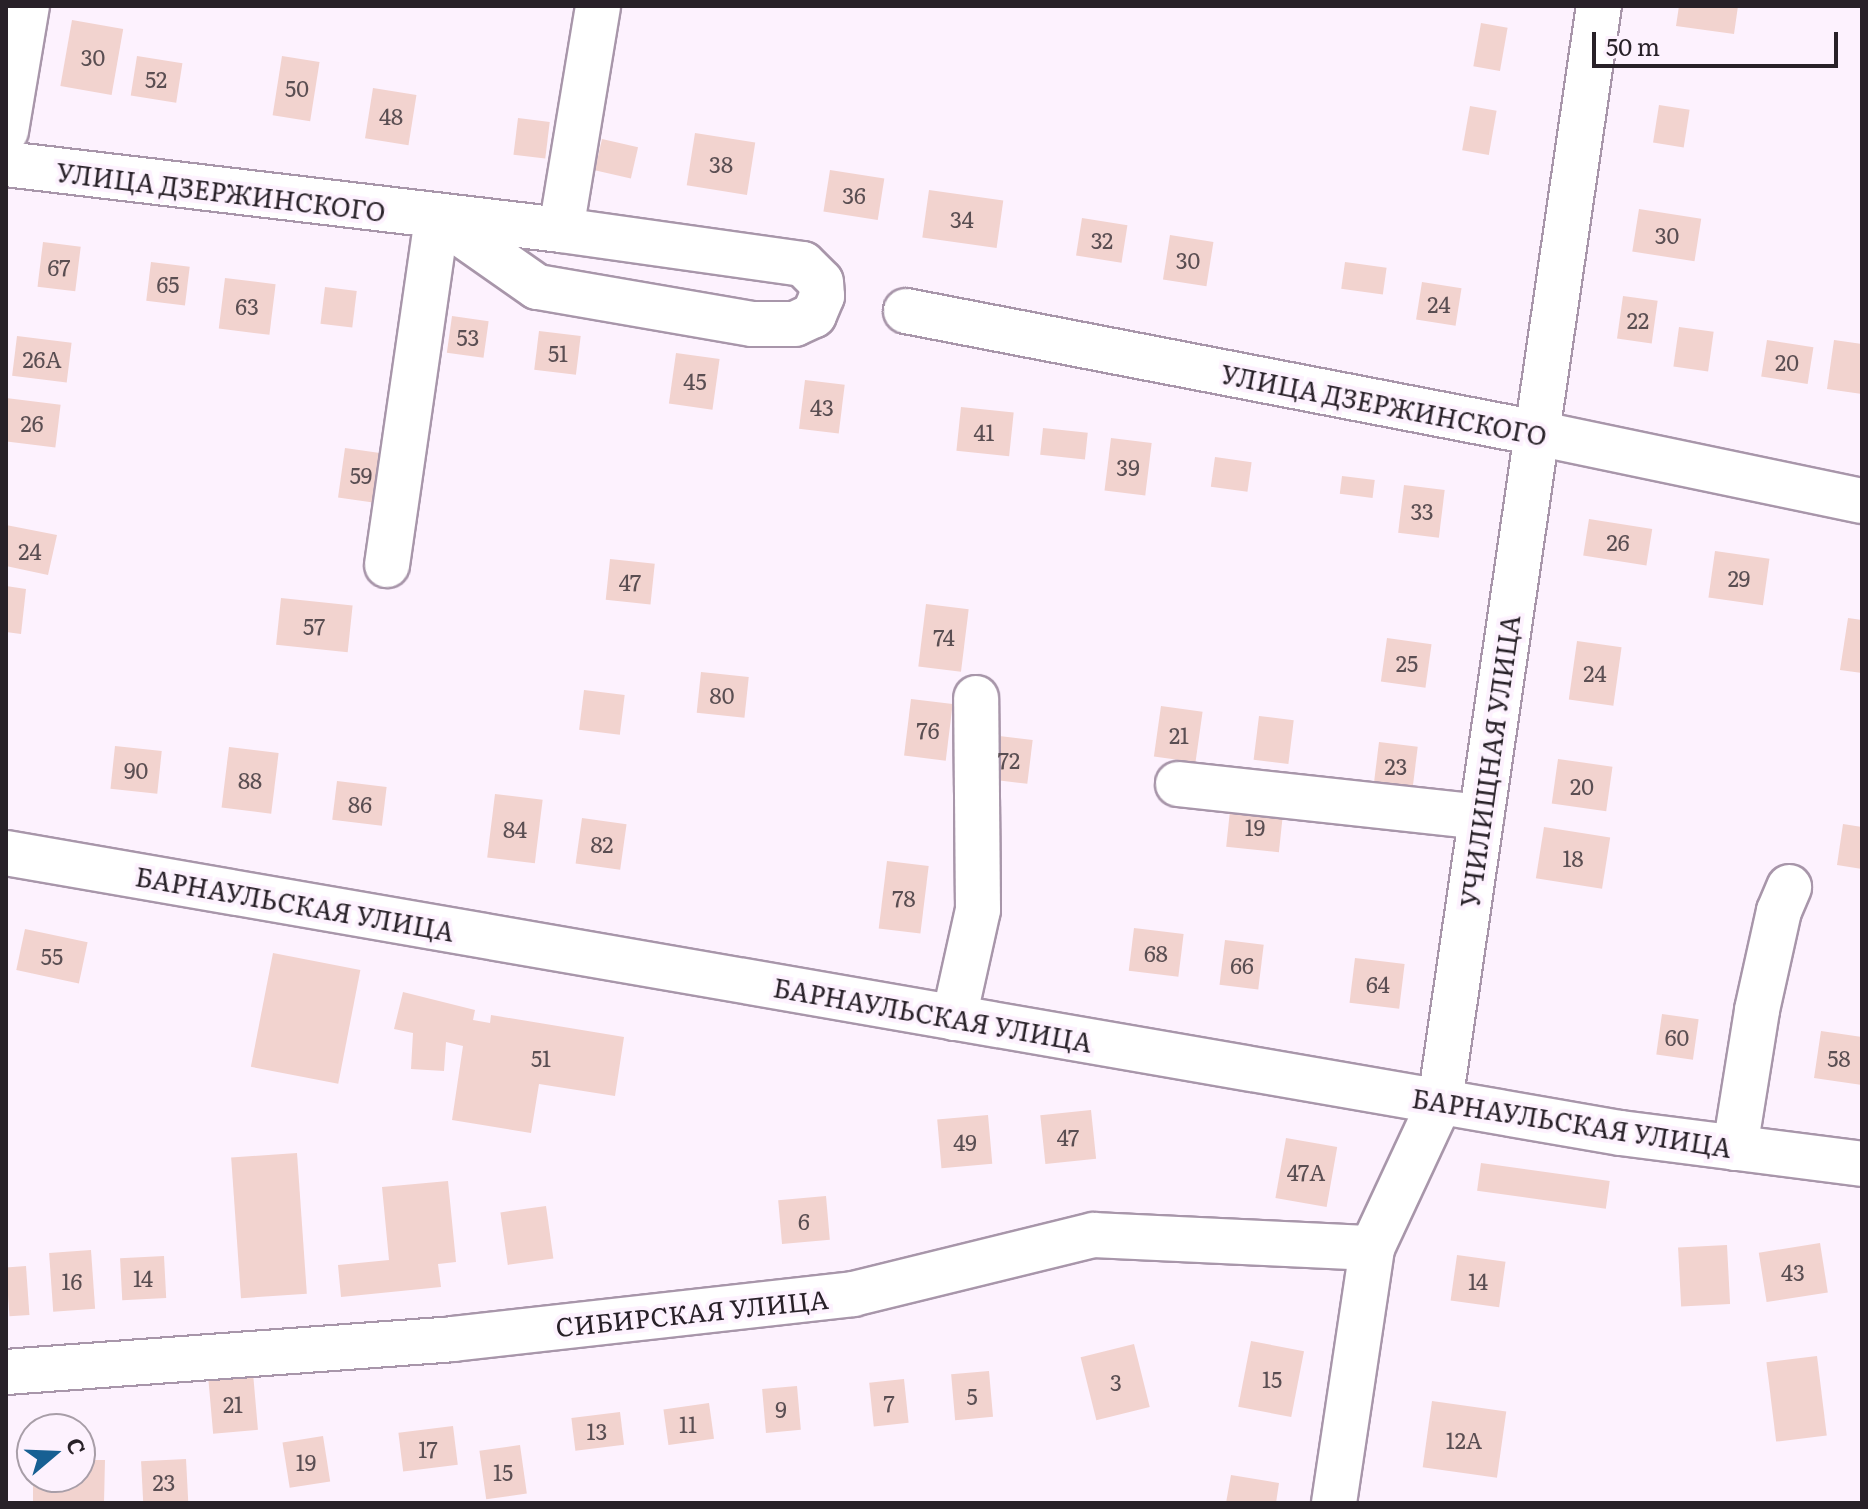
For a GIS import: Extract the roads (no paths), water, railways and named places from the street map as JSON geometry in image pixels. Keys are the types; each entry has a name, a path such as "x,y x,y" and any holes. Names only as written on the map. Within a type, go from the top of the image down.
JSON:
{"street":[{"path":"6,131 27,6"},
{"path":"561,230 598,6"},
{"name":"УЧИЛИЩНАЯ УЛИЦА","path":"1334,1503 1372,1248 1440,1102 1599,6"},
{"name":"УЛИЦА ДЗЕРЖИНСКОГО","path":"6,164 561,230 803,264 821,282 822,296 814,315 795,324 752,324 537,287 437,217"},
{"path":"387,565 437,217"},
{"name":"УЛИЦА ДЗЕРЖИНСКОГО","path":"906,311 1537,433 1862,501"},
{"path":"954,1018 978,910 976,698"},
{"path":"1178,784 1481,817"},
{"name":"БАРНАУЛЬСКАЯ УЛИЦА","path":"6,853 1621,1133 1862,1164"},
{"path":"1735,1148 1757,1010 1779,911 1789,887"},
{"name":"СИБИРСКАЯ УЛИЦА","path":"6,1372 453,1339 853,1294 1094,1235 1372,1248"}]}
